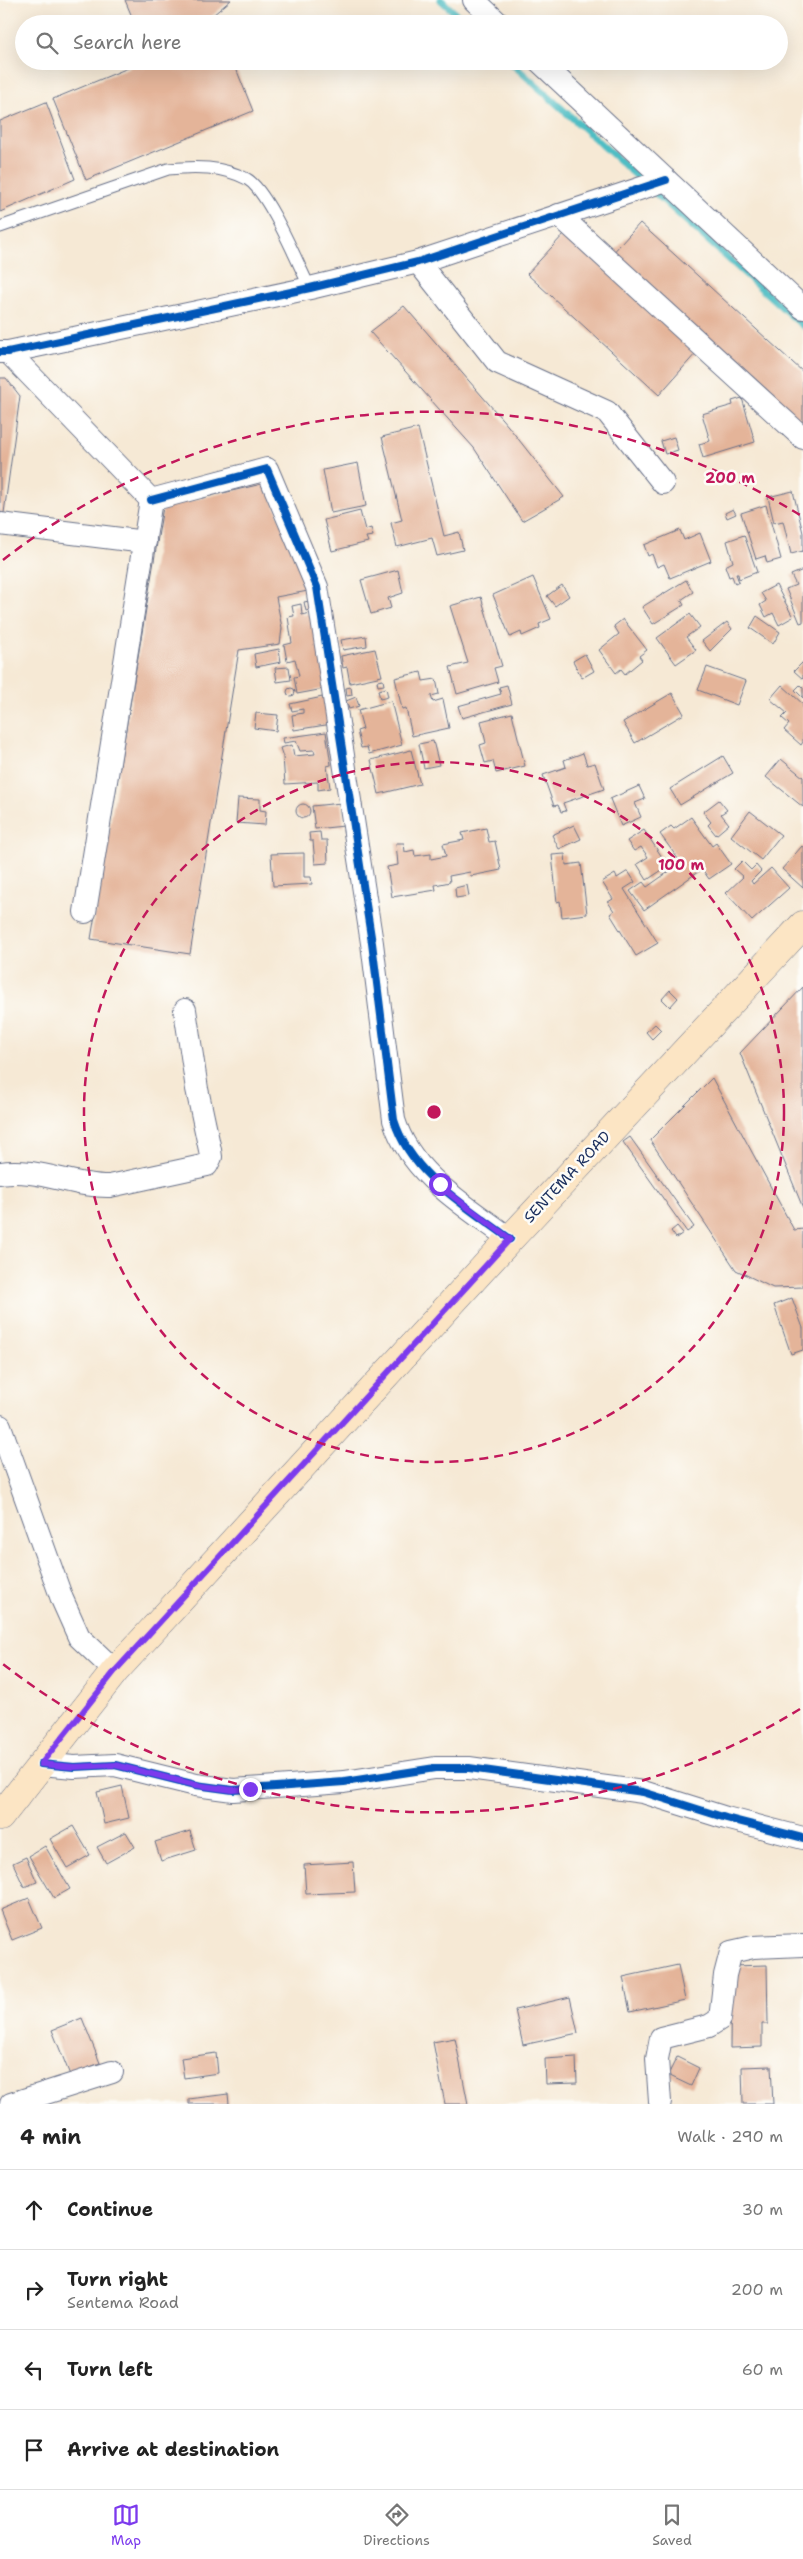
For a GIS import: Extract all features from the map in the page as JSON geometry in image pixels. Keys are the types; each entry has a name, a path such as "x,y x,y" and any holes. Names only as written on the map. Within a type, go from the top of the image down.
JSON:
{"main road":[{"name":"SENTEMA ROAD","path":"4,1803 41,1764 115,1671 510,1239 803,925"}],"street":[{"path":"474,0 490,15"},
{"path":"548,70 660,182 803,308"},
{"path":"4,352 310,288 418,262 660,182"},
{"path":"559,215 803,438"},
{"path":"418,262 498,362 607,412 664,483"},
{"path":"4,352 151,500"},
{"path":"151,500 267,469 317,587 372,943 394,1120 399,1136 412,1158 446,1191 510,1239"},
{"path":"85,912 151,500"},
{"path":"0,524 145,542"},
{"path":"0,1173 25,1172 93,1186 110,1186 207,1165 211,1157 210,1150 197,1089 184,1010"},
{"path":"0,1426 62,1599 79,1637 115,1671"},
{"path":"41,1764 74,1767 115,1765 196,1785 232,1790 344,1782 435,1768 469,1768 643,1792 726,1818 787,1832 803,1838"},
{"path":"660,2102 657,2059 661,2038 709,2026 720,2019 725,1975 731,1952 753,1947 803,1945"},
{"path":"11,2104 112,2072"}],"lane":[{"path":"0,227 168,170 197,166 224,170 248,180 263,195 310,288"}],"building":[{"path":"125,0 231,0 213,15 131,15"},
{"path":"123,70 237,70 253,111 86,180 53,99"},
{"path":"46,102 75,179 0,212 0,121"},
{"path":"640,223 803,372 803,430 611,255"},
{"path":"565,233 696,353 659,395 527,274"},
{"path":"404,306 508,426 564,497 522,521 474,448 370,332"},
{"path":"0,378 6,378 20,396 4,513 0,512"},
{"path":"742,398 755,442 703,458 699,444 710,441 702,414 733,405 732,401"},
{"path":"418,428 444,536 459,532 463,550 437,556 432,538 397,547 391,523 402,520 382,437"},
{"path":"674,437 678,450 665,454 661,441"},
{"path":"358,463 366,506 331,513 323,470"},
{"path":"266,483 308,591 276,597 282,628 280,644 239,650 190,954 91,939 163,507"},
{"path":"793,491 803,533 803,551 791,554 783,521 774,523 768,497"},
{"path":"766,505 781,559 767,563 765,556 756,559 741,513"},
{"path":"733,509 736,514 727,518 725,513"},
{"path":"360,511 365,530 371,528 373,536 366,537 368,542 332,551 324,520"},
{"path":"680,530 684,540 700,533 711,561 670,578 664,564 657,567 652,554 648,556 644,545"},
{"path":"744,535 757,572 739,579 738,574 736,574 739,582 735,584 732,576 729,577 725,566 733,562 727,541"},
{"path":"398,570 403,593 388,598 391,608 371,614 361,580"},
{"path":"803,570 803,622 800,623 786,589 796,585 791,575"},
{"path":"533,577 551,619 539,624 540,628 522,636 521,632 510,637 493,595"},
{"path":"686,580 693,592 681,600 684,605 653,624 642,607"},
{"path":"562,585 569,596 555,606 547,596"},
{"path":"776,585 793,617 779,625 773,613 766,617 760,605 766,601 761,593"},
{"path":"481,597 502,666 494,668 498,682 457,694 450,667 468,663 450,606"},
{"path":"309,601 311,609 306,611 304,602"},
{"path":"301,604 302,615 315,612 329,688 297,694 294,677 299,676 295,659 287,661 284,645 292,643 288,617 294,616 292,606"},
{"path":"690,614 700,627 686,637 696,650 676,664 657,638"},
{"path":"757,616 780,632 773,644 750,628"},
{"path":"623,619 647,650 639,656 642,660 625,674 621,669 616,673 599,650 619,634 614,626"},
{"path":"727,622 732,629 710,651 702,641"},
{"path":"366,636 367,646 343,650 341,640"},
{"path":"279,649 281,662 256,667 254,654"},
{"path":"375,649 382,676 350,683 347,667 343,668 341,656"},
{"path":"585,654 594,671 582,678 573,661"},
{"path":"803,662 803,679 794,671"},
{"path":"289,667 291,680 277,682 275,668"},
{"path":"707,667 746,681 737,705 698,690"},
{"path":"421,672 423,681 436,679 439,694 431,696 433,702 443,699 449,728 412,736 406,708 402,709 395,678"},
{"path":"383,680 384,685 378,686 377,681"},
{"path":"507,685 512,704 462,718 458,706 501,694 499,687"},
{"path":"782,685 803,704 803,742 801,745 784,730 789,724 782,718 787,713 770,699"},
{"path":"800,685 803,688 803,698 795,690"},
{"path":"351,687 352,695 347,696 346,688"},
{"path":"291,688 295,692 291,696 287,692"},
{"path":"386,688 388,697 380,699 378,690"},
{"path":"672,693 684,714 635,743 623,722"},
{"path":"327,696 332,724 294,730 292,715 303,713 303,709 292,711 290,704"},
{"path":"356,697 359,706 349,709 346,701"},
{"path":"391,701 402,745 369,754 367,747 361,748 357,731 363,729 358,710"},
{"path":"256,713 278,715 276,731 254,728"},
{"path":"512,713 525,766 496,773 493,761 485,763 480,745 486,743 481,721"},
{"path":"326,732 331,765 327,766 330,788 318,790 318,782 285,784 283,757 280,748 292,745 294,756 315,754 314,750 300,751 296,741 284,743 283,738"},
{"path":"433,741 439,765 424,768 419,744"},
{"path":"411,750 420,784 379,794 371,760"},
{"path":"583,753 587,765 595,763 604,789 563,803 566,811 561,812 558,805 554,806 543,775 566,767 564,760"},
{"path":"723,756 733,773 680,805 670,789"},
{"path":"781,759 803,777 803,807 766,777"},
{"path":"639,786 645,799 635,803 641,817 621,826 610,799"},
{"path":"238,798 260,799 260,810 266,811 265,825 236,823"},
{"path":"719,800 727,810 721,814 729,824 716,835 708,825 711,822 703,812"},
{"path":"341,803 344,826 315,829 312,806"},
{"path":"303,804 308,806 310,811 308,816 303,818 298,816 296,811 298,806"},
{"path":"750,811 781,835 761,860 731,836"},
{"path":"691,817 712,846 716,843 731,864 709,879 702,869 644,910 630,891 643,882 647,887 681,863 660,834 671,826 674,829"},
{"path":"574,825 581,839 559,849 552,835"},
{"path":"486,828 489,842 495,841 501,870 471,876 470,872 449,876 450,882 435,885 436,890 392,897 387,867 398,865 396,843 404,843 405,852 414,850 415,856 431,854 431,859 446,856 443,844 464,840 462,833"},
{"path":"644,830 668,866 647,880 637,864 648,857 641,847 634,851 627,841"},
{"path":"320,832 321,840 327,840 328,863 315,864 313,841 310,841 309,833"},
{"path":"803,847 803,888 782,869"},
{"path":"304,853 304,877 311,877 312,884 273,886 271,854"},
{"path":"565,854 566,865 581,863 587,914 562,917 560,901 557,902 552,855"},
{"path":"742,861 751,870 756,865 761,871 751,881 753,884 771,868 789,888 752,921 726,893 743,877 734,869"},
{"path":"628,871 635,882 624,889 658,943 636,956 610,914 614,911 608,902 613,899 602,882 615,874 617,878"},
{"path":"467,885 469,896 456,898 455,888"},
{"path":"803,987 803,1208 740,1053"},
{"path":"670,990 678,998 670,1007 662,999"},
{"path":"655,1024 661,1030 652,1039 646,1032"},
{"path":"712,1078 794,1230 803,1229 803,1287 773,1288 736,1270 650,1140"},
{"path":"630,1137 694,1227 687,1232 623,1142"},
{"path":"677,1226 683,1233 676,1238 671,1231"},
{"path":"792,1298 803,1328 803,1350 791,1354 774,1305"},
{"path":"122,1786 129,1818 104,1824 97,1792"},
{"path":"73,1826 90,1855 67,1868 50,1839"},
{"path":"190,1831 196,1850 161,1861 155,1842"},
{"path":"126,1832 135,1847 106,1863 97,1847"},
{"path":"45,1846 70,1889 54,1898 29,1856"},
{"path":"26,1857 37,1882 24,1887 13,1863"},
{"path":"353,1862 355,1892 306,1894 304,1865"},
{"path":"29,1898 42,1928 12,1940 0,1910"},
{"path":"678,1965 685,2000 630,2012 623,1977"},
{"path":"767,1965 768,2024 762,2024 762,2047 730,2048 731,1966"},
{"path":"570,1997 578,2033 523,2045 515,2010"},
{"path":"82,2018 100,2063 70,2075 52,2030"},
{"path":"455,2038 468,2104 445,2104 433,2042"},
{"path":"216,2053 218,2073 184,2078 181,2058"},
{"path":"576,2057 577,2083 546,2084 545,2059"},
{"path":"677,2057 699,2068 691,2086 668,2075"},
{"path":"771,2066 773,2104 743,2104 742,2067"},
{"path":"228,2094 229,2104 189,2104 189,2099"}],"waterway":[{"path":"441,0 457,15"},
{"path":"519,70 803,326"}],"cycle path":[{"path":"0,352 8,352 310,288 418,262 666,180"},
{"path":"151,500 267,469 317,587 372,943 394,1120 402,1140 427,1173 458,1201 510,1239"},
{"path":"41,1764 74,1767 115,1765 196,1785 233,1790 344,1782 435,1768 469,1768 643,1792 726,1818 803,1838"}],"route":[{"path":"250,1789 232,1790 196,1785 115,1765 100,1764 74,1767 41,1764 115,1671 510,1239 446,1191 440,1184"}]}
